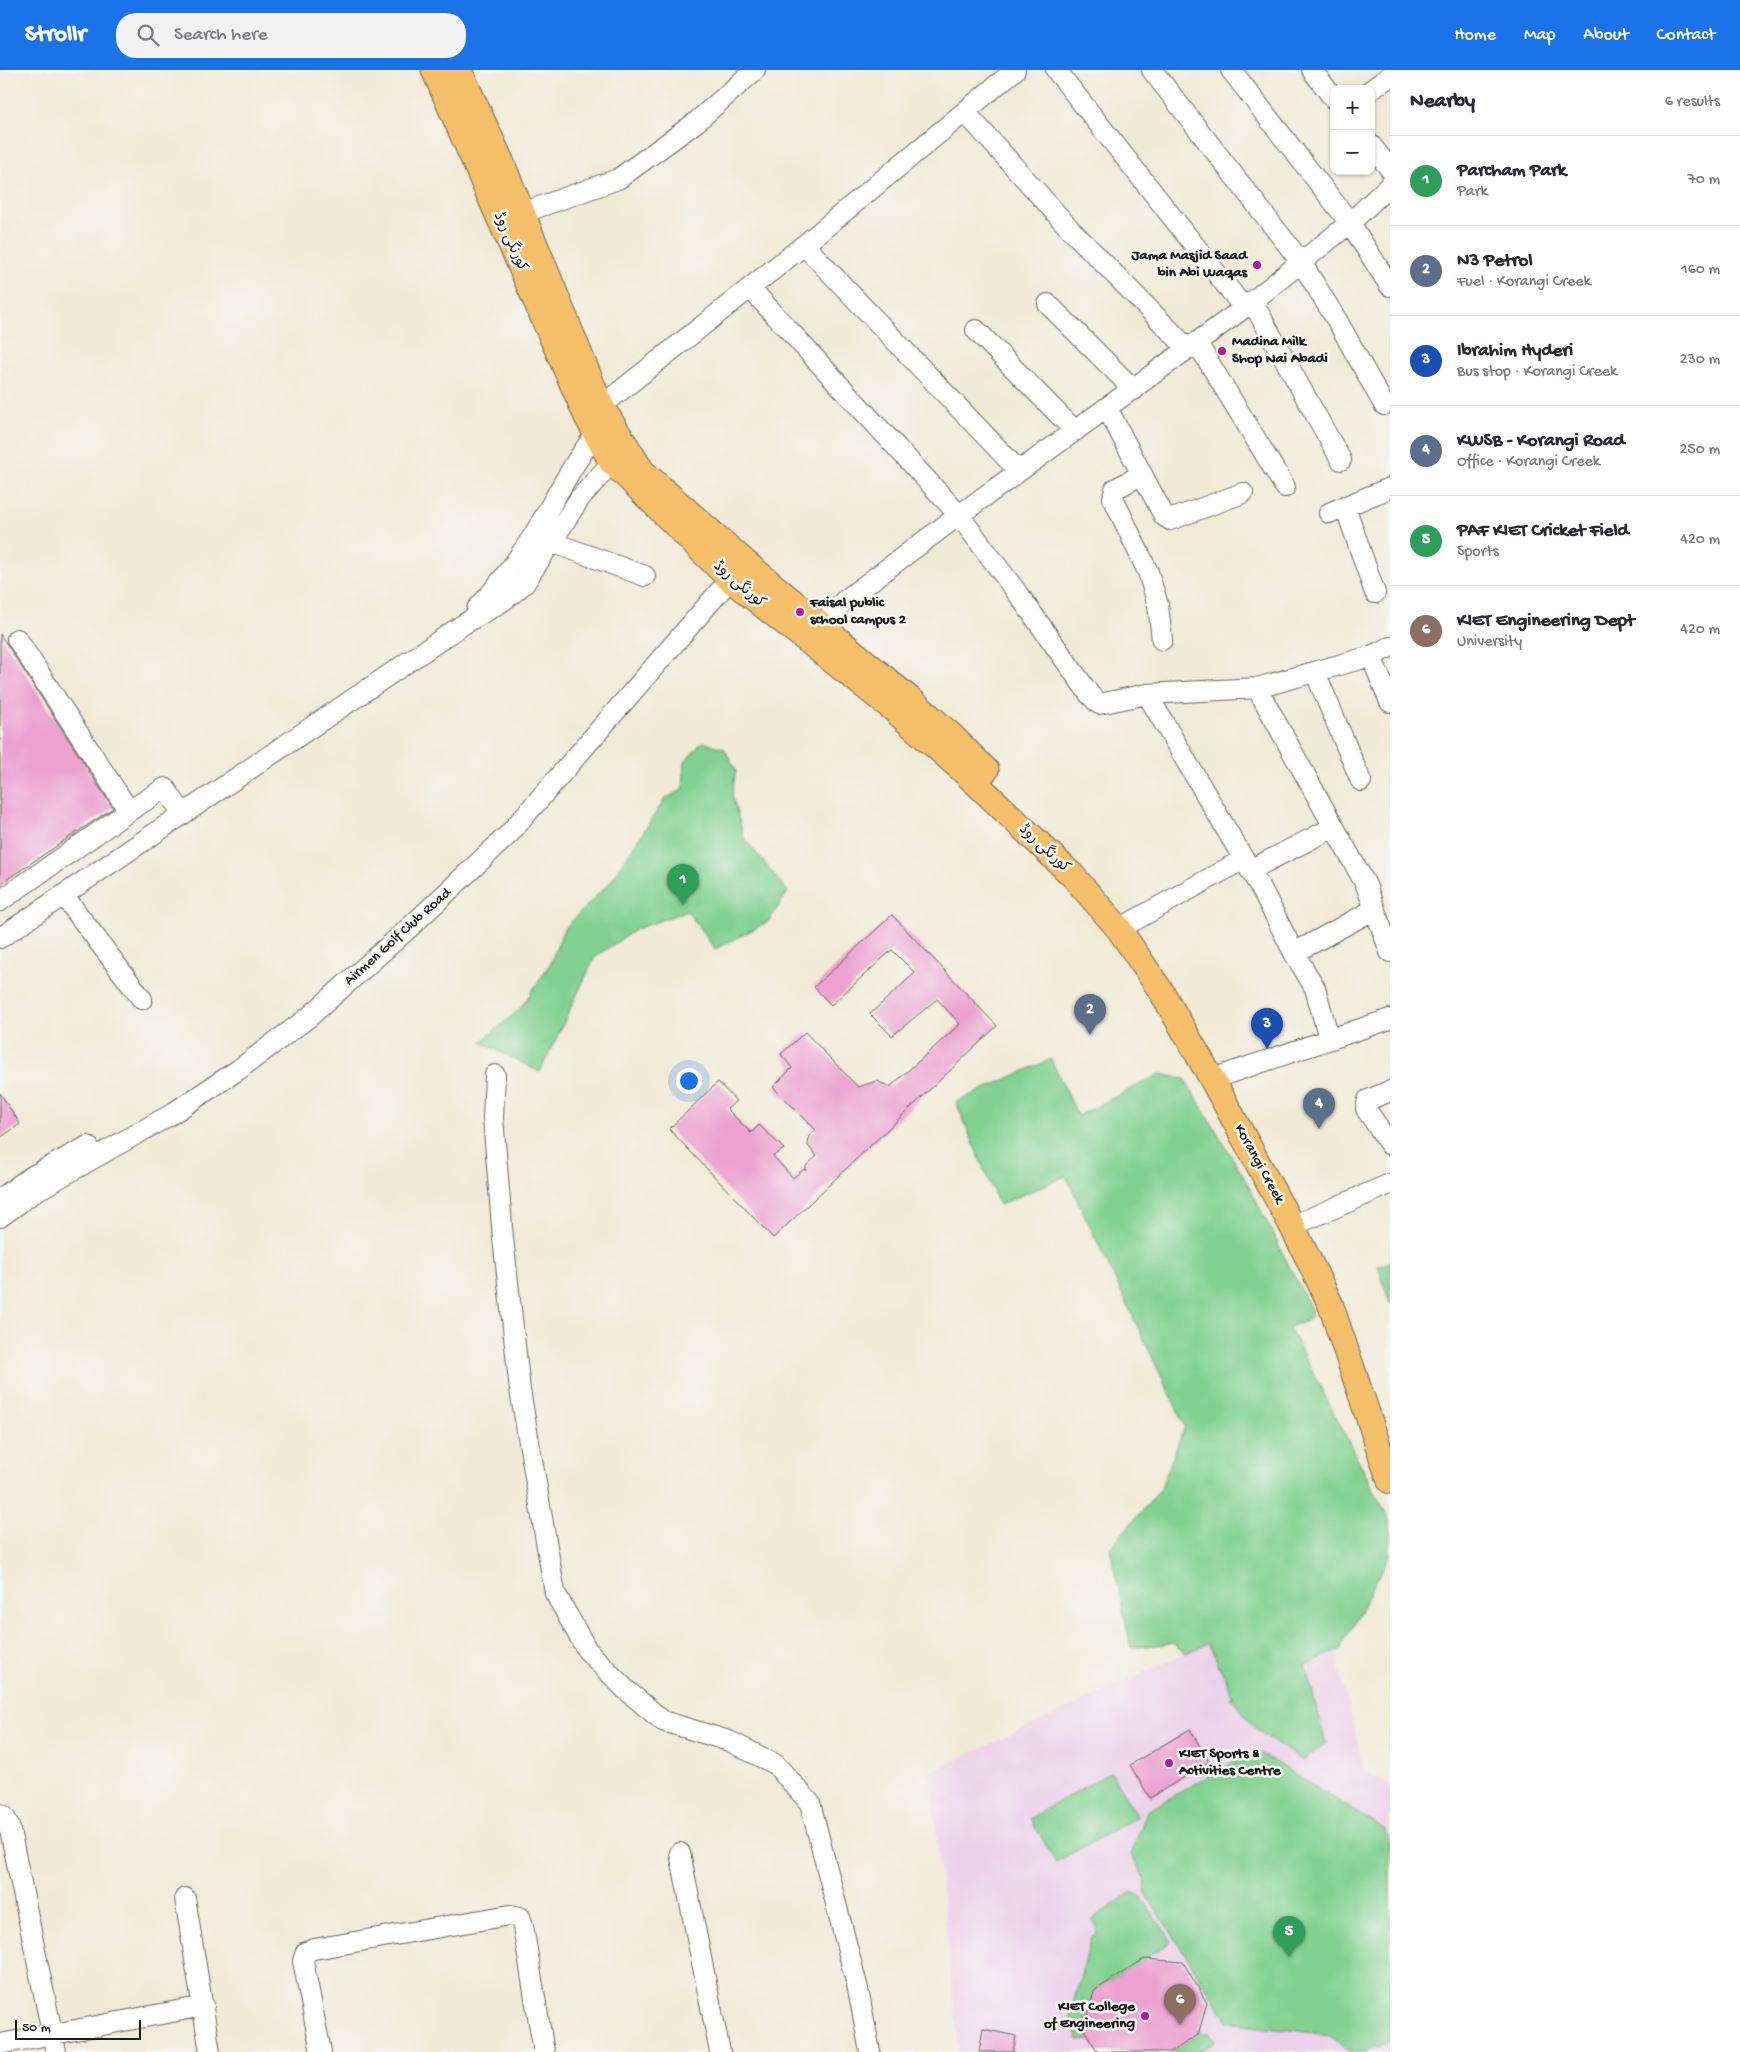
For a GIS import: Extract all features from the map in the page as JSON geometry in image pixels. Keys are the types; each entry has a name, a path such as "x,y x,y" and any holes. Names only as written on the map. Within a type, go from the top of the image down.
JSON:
{"main road":[{"name":"کورنگی روڈ","path":"434,70 598,419 619,454 642,471 734,568 960,768 1073,876"},
{"name":"کورنگی روڈ","path":"458,70 501,161 598,419"},
{"name":"کورنگی روڈ","path":"734,568 821,625 875,668 953,737 1044,832 1073,876"},
{"name":"Korangi Creek","path":"1073,876 1119,930 1161,991 1212,1079 1292,1226 1330,1302 1390,1481"}],"street":[{"path":"522,214 618,179 695,122 755,70"},
{"path":"542,539 560,487 598,419 750,288 804,246 1015,70"},
{"path":"1056,70 1248,304 1341,460"},
{"path":"1152,70 1301,262 1338,322 1384,406"},
{"path":"1231,70 1350,223 1390,286"},
{"path":"1312,70 1330,93"},
{"path":"1375,87 1390,76"},
{"path":"965,112 1070,228 1192,346 1285,488"},
{"path":"1375,151 1390,168"},
{"path":"821,625 844,601 958,515 1134,390 1248,304 1350,223 1390,185"},
{"path":"804,246 1019,472"},
{"path":"750,288 958,515 1022,598 1094,701 1100,704 1148,694 1257,688 1371,656 1390,647"},
{"path":"1048,304 1134,390"},
{"path":"976,330 1075,431"},
{"path":"1107,408 1164,516 1170,520 1243,493"},
{"path":"0,938 464,624 619,454"},
{"path":"1141,475 1115,490 1113,498 1148,572 1158,605 1162,640"},
{"path":"1374,593 1337,509 1390,488"},
{"path":"542,539 645,576"},
{"name":"Airmen Golf Club Road","path":"0,1199 29,1178 165,1103 230,1060 302,1007 502,824 734,568"},
{"name":"Airmen Golf Club Road","path":"0,1217 36,1191 170,1115 238,1070 309,1017 410,927 509,834 734,568"},
{"path":"17,639 129,811"},
{"path":"1371,656 1390,702"},
{"path":"1315,672 1361,781"},
{"path":"1257,688 1366,885 1390,952"},
{"path":"1148,694 1247,865 1315,988 1330,1038"},
{"path":"0,901 165,788 183,814"},
{"path":"1119,930 1247,865 1334,826"},
{"path":"64,896 142,999"},
{"path":"1294,953 1375,909"},
{"path":"1212,1079 1390,1019"},
{"path":"495,1075 493,1118 503,1238 518,1371 555,1593 587,1650 625,1690 664,1721 729,1741 775,1764 810,1803 858,1989 870,2052"},
{"path":"1390,1091 1368,1100 1366,1109 1390,1145"},
{"path":"1292,1226 1390,1184"},
{"path":"0,1814 4,1816 9,1825 54,2044"},
{"path":"680,1853 720,2052"},
{"path":"185,1898 210,2052"},
{"path":"321,2052 303,1961 306,1952 314,1949 510,1915 520,1917 523,1926 544,2052"},
{"path":"0,2044 54,2044 204,2006"}],"shaded area":[{"path":"1208,1643 1235,1696 1340,1650 1336,1658 1365,1770 1390,1786 1390,2052 959,2052 930,1772"}],"green space":[{"path":"702,742 724,748 736,770 732,794 744,838 788,892 768,922 715,949 687,911 636,929 595,957 540,1072 481,1042 520,1009 550,964 564,929 611,881 665,799 683,789 685,762"},
{"path":"1051,1059 1078,1116 1160,1074 1185,1079 1245,1179 1311,1309 1311,1316 1307,1321 1289,1327 1390,1521 1390,1554 1340,1650 1305,1665 1326,1743 1303,1761 1257,1730 1231,1698 1234,1696 1208,1643 1186,1653 1172,1643 1131,1648 1110,1548 1160,1490 1185,1426 1066,1176 999,1205 956,1102"},
{"path":"1390,1262 1390,1304 1378,1266"},
{"path":"1251,1752 1258,1752 1383,1828 1390,1837 1390,2041 1367,2052 1351,2052 1329,2035 1229,2022 1145,1892 1146,1880 1131,1855 1147,1811"},
{"path":"1111,1772 1137,1817 1056,1862 1030,1818"},
{"path":"1132,1892 1140,1895 1172,1942 1094,1991 1084,2030 1090,2040 1078,2041 1071,2021 1071,2011 1092,1936 1096,1936 1097,1927 1092,1919"},
{"path":"1199,2031 1205,2034 1209,2032 1215,2042 1199,2052 1171,2052 1198,2035"}],"building":[{"path":"0,634 113,808 0,884"},
{"path":"892,915 997,1026 773,1238 669,1129 718,1082 736,1101 727,1109 751,1133 759,1125 784,1149 773,1156 793,1178 804,1169 806,1171 806,1166 817,1156 808,1146 809,1136 816,1130 773,1087 792,1068 781,1054 805,1032 858,1087 877,1081 890,1087 960,1024 937,999 892,1036 870,1014 915,973 892,950 831,1005 814,987"},
{"path":"0,1093 20,1124 0,1138"},
{"name":"KIET Sports & Activities Centre","path":"1190,1729 1209,1762 1150,1798 1130,1765"},
{"name":"KIET College of Engineering","path":"1144,1959 1183,1962 1207,2003 1198,2035 1171,2052 1098,2052 1084,2030 1094,1991"},
{"path":"983,2029 1016,2036 1013,2052 979,2052"}],"place":[{"name":"Jama Masjid Saad bin Abi Waqas","path":"1257,265"},
{"name":"Madina Milk Shop Nai Abadi","path":"1222,351"},
{"name":"Faisal public school campus 2","path":"800,612"},
{"name":"Parcham Park","path":"683,905"},
{"name":"N3 Petrol","path":"1090,1035"},
{"name":"Ibrahim Hyderi","path":"1267,1049"},
{"name":"KWSB - Korangi Road","path":"1319,1129"},
{"name":"KIET Sports & Activities Centre","path":"1169,1763"},
{"name":"PAF KIET Cricket Field","path":"1289,1957"},
{"name":"KIET College of Engineering","path":"1145,2016"},
{"name":"KIET Engineering Dept","path":"1180,2025"}]}
